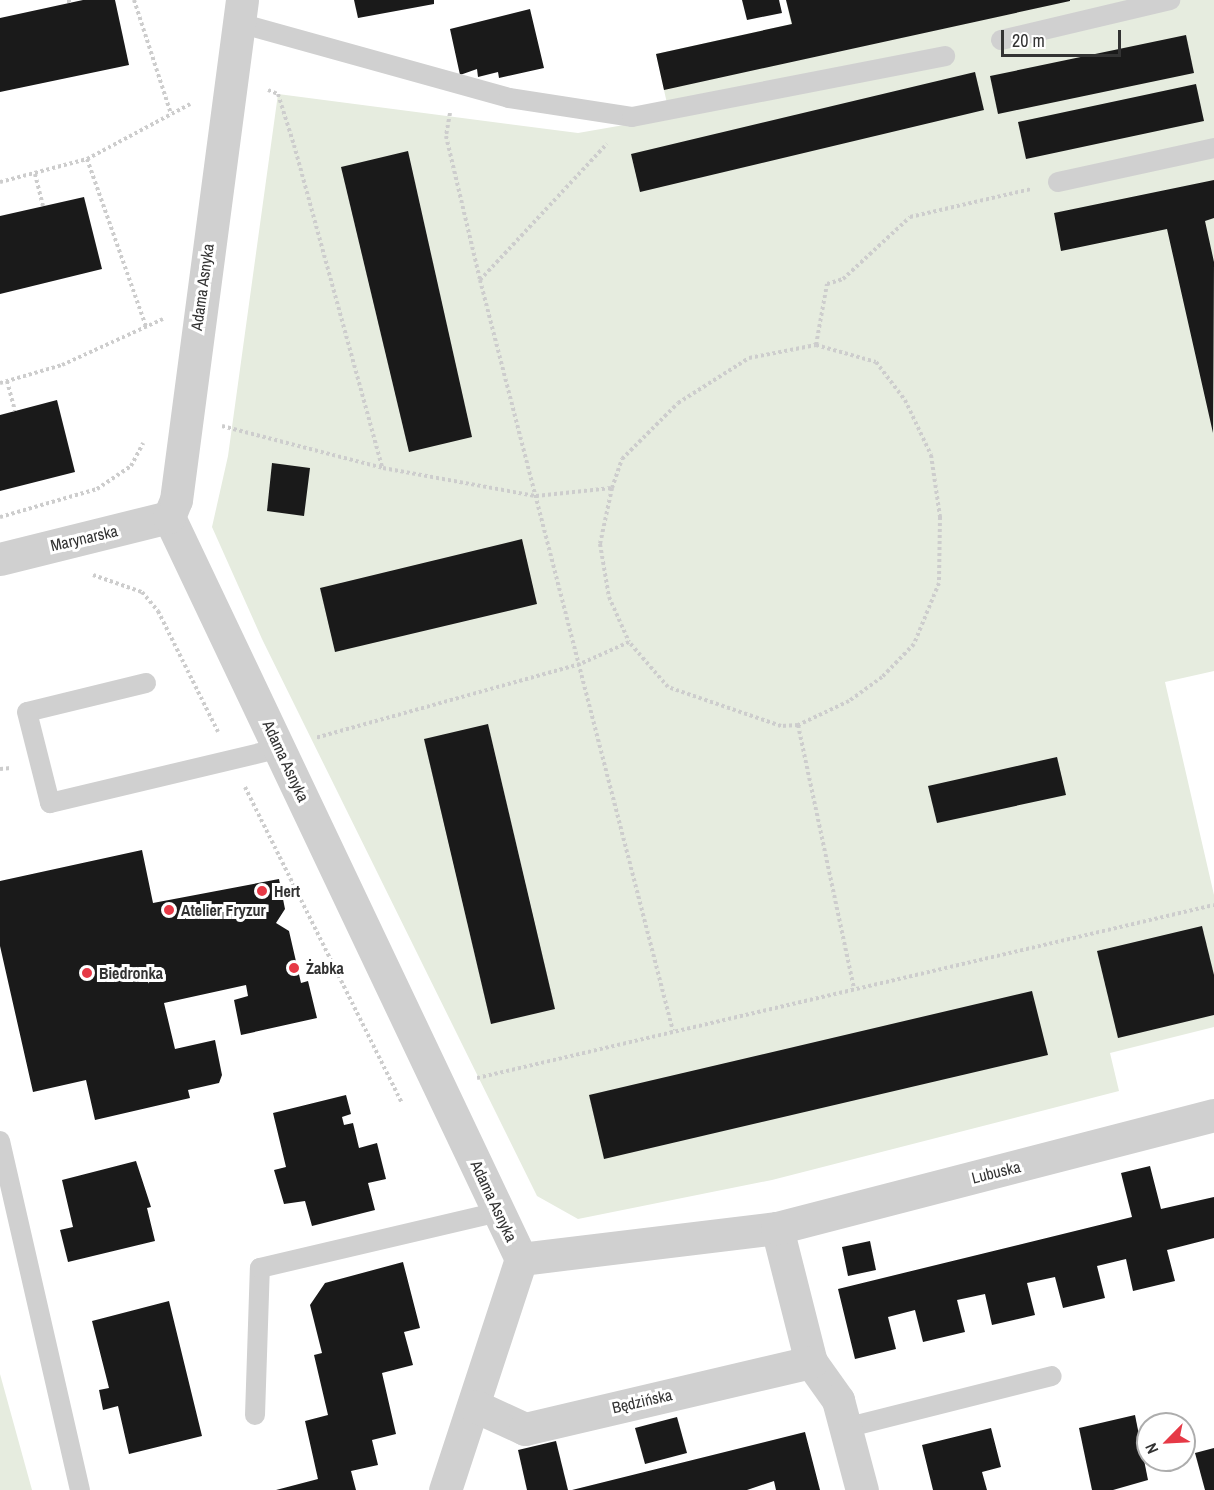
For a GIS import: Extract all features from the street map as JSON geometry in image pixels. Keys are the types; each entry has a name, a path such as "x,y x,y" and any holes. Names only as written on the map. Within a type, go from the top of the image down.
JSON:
{"street":[{"name":"Adama Asnyka","path":"240,12 184,416 176,500 169,517 521,1259 475,1406 445,1490"},
{"name":"Marynarska","path":"0,559 169,517"},
{"name":"Lubuska","path":"521,1259 777,1228 1214,1115"},
{"path":"777,1228 811,1362 838,1400 862,1490"},
{"name":"Będzińska","path":"475,1406 525,1429 811,1362"}],"lane":[{"path":"1001,40 1170,0"},
{"path":"240,12 453,83 509,98 633,117 945,56"},
{"path":"1058,182 1214,148"},
{"path":"146,683 27,712 50,803 280,748"},
{"path":"0,1142 80,1490"},
{"path":"255,1415 260,1268 499,1212"},
{"path":"845,1428 1052,1376"}],"path":[{"path":"134,0 171,114"},
{"path":"232,75 278,94 382,468"},
{"path":"453,83 446,136 480,280 673,1031"},
{"path":"0,182 87,159 190,104"},
{"path":"480,280 633,117"},
{"path":"87,159 146,327"},
{"path":"35,174 43,206"},
{"path":"816,345 827,284 843,279 909,217 1058,182"},
{"path":"0,383 62,365 163,319"},
{"path":"816,345 876,363 905,400 931,455 940,517 939,583 914,644 882,677 849,701 798,724 781,726 668,687 629,642 609,597 600,544 612,488 622,459 678,403 749,358 816,345"},
{"path":"7,381 15,411"},
{"path":"184,416 382,468 536,496 612,488"},
{"path":"0,516 97,489 117,478 141,452 146,434"},
{"path":"85,573 142,592 158,610 404,1107"},
{"path":"280,748 580,664 629,642"},
{"path":"798,724 854,989"},
{"path":"438,1087 1214,904"}],"shaded area":[{"path":"786,0 1214,0 1214,671 1165,682 1214,895 1214,1027 1110,1053 1119,1091 772,1180 578,1219 537,1196 262,639 212,527 228,456 278,94 578,133 670,117 656,54 791,24"},
{"path":"0,1374 32,1490 0,1490"}],"building":[{"path":"83,0 115,0 129,65 0,92 0,18"},
{"path":"354,0 434,0 434,4 358,18"},
{"path":"742,0 779,0 782,13 747,20"},
{"path":"786,0 1070,1 664,90 656,54 792,24"},
{"path":"530,9 544,68 499,78 498,72 478,77 477,69 460,75 450,29"},
{"path":"1186,35 1194,73 998,114 990,76"},
{"path":"975,72 984,110 640,192 631,154"},
{"path":"1196,84 1204,121 1026,159 1018,122"},
{"path":"408,151 472,437 409,452 341,167"},
{"path":"1214,180 1214,218 1205,221 1214,262 1213,433 1167,229 1061,251 1054,213"},
{"path":"84,197 102,269 0,294 0,216"},
{"path":"57,400 75,472 0,491 0,415"},
{"path":"272,463 310,468 304,516 267,511"},
{"path":"522,539 537,604 335,652 320,588"},
{"path":"488,724 555,1009 491,1024 424,739"},
{"path":"1057,757 1066,795 937,823 928,786"},
{"name":"Biedronka","path":"142,850 153,903 279,879 285,909 276,923 289,931 301,983 308,981 317,1018 241,1035 234,1000 248,996 246,985 164,1003 175,1049 215,1040 222,1075 219,1083 188,1090 190,1098 95,1120 86,1080 33,1092 0,946 0,881"},
{"path":"1202,926 1214,975 1214,1015 1118,1038 1097,951"},
{"path":"1032,991 1048,1055 604,1159 589,1095"},
{"path":"346,1095 351,1114 342,1117 344,1125 353,1123 359,1148 377,1143 386,1179 368,1183 375,1210 312,1226 305,1201 284,1204 274,1170 286,1167 273,1113"},
{"path":"136,1161 151,1207 147,1208 155,1241 68,1262 60,1230 73,1227 62,1180"},
{"path":"1150,1166 1161,1209 1214,1197 1214,1238 1167,1250 1175,1281 1133,1291 1126,1259 1097,1266 1105,1298 1063,1308 1055,1277 1027,1283 1035,1315 992,1325 985,1294 957,1300 965,1332 923,1342 915,1310 888,1317 896,1349 855,1359 838,1289 1132,1217 1121,1173"},
{"path":"870,1241 876,1270 848,1276 842,1247"},
{"path":"403,1262 420,1328 404,1332 413,1365 382,1373 396,1434 372,1440 378,1465 351,1471 356,1490 276,1490 318,1479 305,1421 328,1415 314,1355 322,1353 310,1305 325,1283"},
{"path":"169,1301 202,1436 129,1454 118,1406 103,1410 99,1390 109,1388 92,1321"},
{"path":"1135,1415 1136,1472 1146,1472 1148,1480 1113,1490 1092,1490 1079,1428"},
{"path":"677,1417 687,1453 645,1464 635,1428"},
{"path":"991,1428 1001,1467 982,1472 987,1490 933,1490 922,1445"},
{"path":"805,1432 820,1490 776,1490 774,1481 747,1490 572,1490"},
{"path":"556,1441 568,1490 527,1490 518,1450"},
{"path":"1214,1448 1214,1490 1205,1490 1196,1453"}],"place":[{"name":"Hert","path":"262,891"},
{"name":"Atelier Fryzur","path":"169,910"},
{"name":"Żabka","path":"294,968"},
{"name":"Biedronka","path":"87,973"}]}
